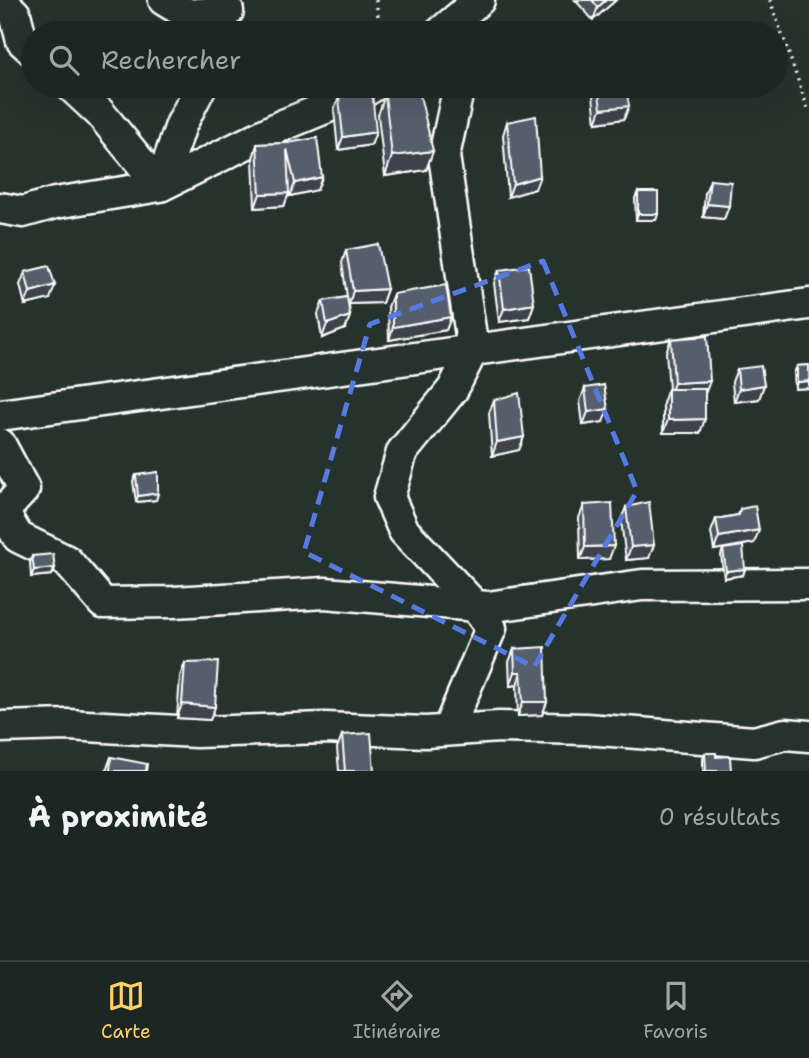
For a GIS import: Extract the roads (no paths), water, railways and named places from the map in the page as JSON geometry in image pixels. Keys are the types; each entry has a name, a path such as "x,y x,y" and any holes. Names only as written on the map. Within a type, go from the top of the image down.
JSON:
{"street":[{"path":"0,0 15,15 21,37"},
{"path":"164,0 189,15 231,15"},
{"path":"455,21 479,1"},
{"path":"474,21 479,1"},
{"path":"84,98 100,113 160,186"},
{"path":"160,186 181,125 195,98"},
{"path":"0,232 12,210 160,186 226,152 350,98"},
{"path":"449,730 491,628 475,606 404,531 389,497 402,452 453,389 472,349 444,156 456,98"},
{"path":"0,415 809,303"},
{"path":"0,444 24,489 3,512 19,537 67,561 103,603 174,602 325,593 488,607 642,585 809,584"},
{"path":"0,727 68,725 196,732 325,728 425,732 499,727 586,729 754,742 785,734 809,736"}]}
